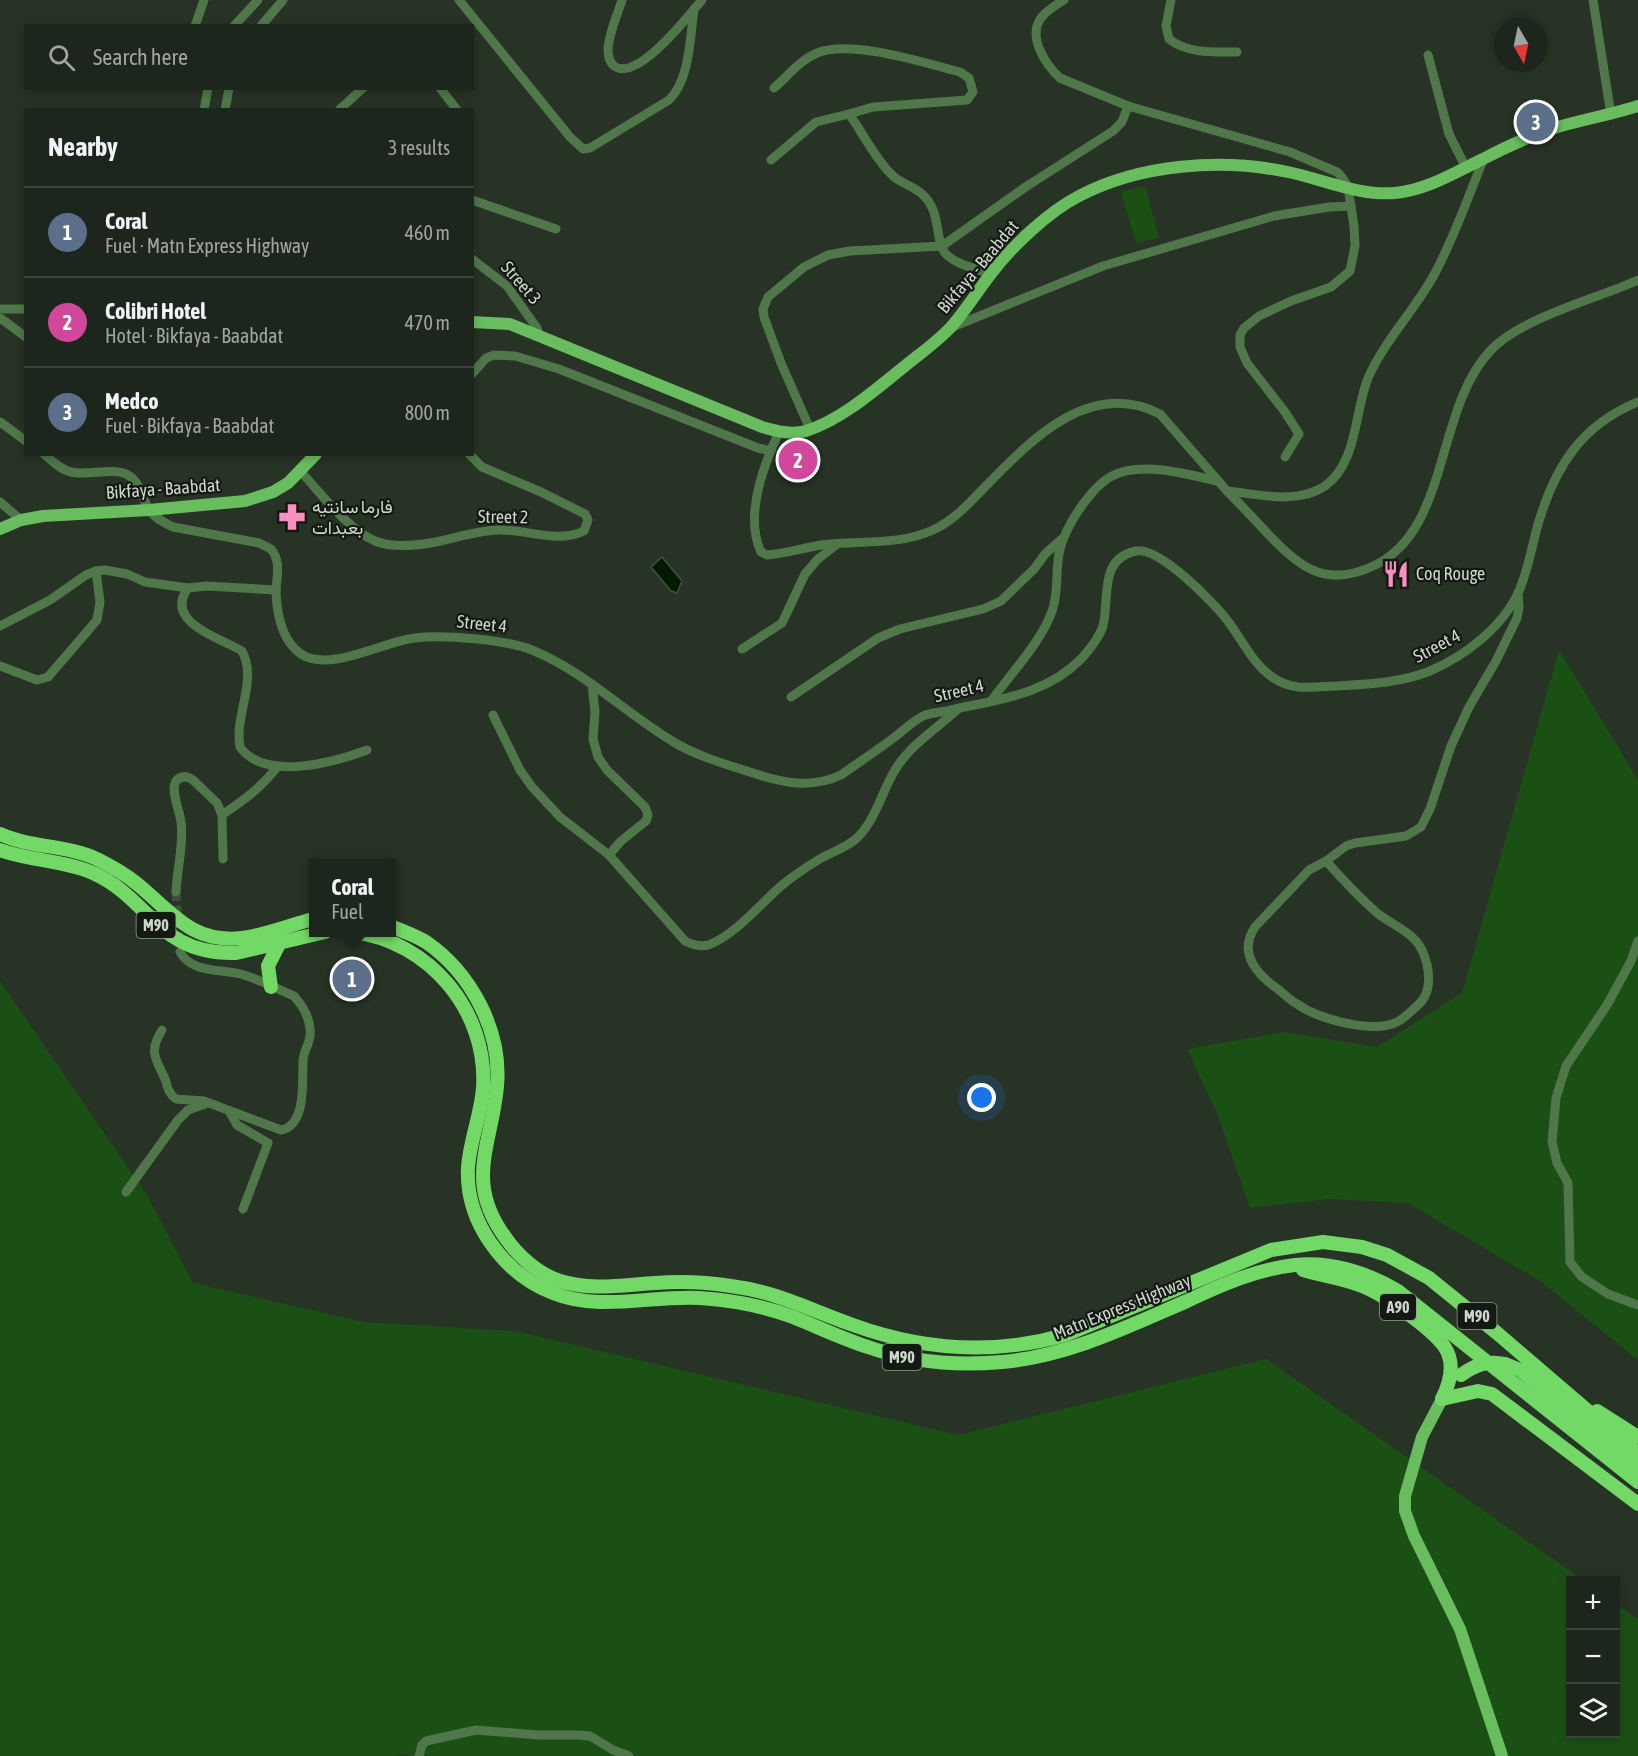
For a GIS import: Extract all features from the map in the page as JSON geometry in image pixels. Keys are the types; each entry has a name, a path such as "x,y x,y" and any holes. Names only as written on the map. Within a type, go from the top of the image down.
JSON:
{"highway":[{"name":"M90","path":"0,834 15,841 69,850 96,859 135,882 180,923 211,936 226,939 243,938 309,920"},
{"name":"M90","path":"0,850 67,864 94,874 118,890 172,937 202,950 224,954 236,953 309,935"},
{"name":"Matn Express Highway","path":"396,928 426,942 454,967 485,1016 495,1052 497,1085 482,1167 483,1186 489,1208 500,1230 513,1248 539,1271 558,1281 596,1287 696,1282 735,1286 789,1299 852,1325 906,1340 947,1347 993,1348 1038,1342 1065,1335 1270,1250 1323,1242 1362,1247 1387,1255 1429,1278 1582,1404 1638,1454"},
{"name":"Matn Express Highway","path":"374,937 384,939 417,955 438,972 462,1002 476,1037 483,1077 482,1102 472,1140 468,1171 471,1197 477,1218 485,1235 502,1259 530,1281 563,1297 597,1303 672,1298 735,1302 791,1317 887,1353 934,1362 979,1364 1034,1358 1075,1348 1221,1285 1266,1270 1314,1265 1353,1270 1379,1280 1398,1291 1638,1482"},
{"path":"271,987 268,966 279,944"},
{"name":"A90","path":"1290,1266 1362,1286 1411,1316 1444,1346 1456,1379"},
{"path":"1442,1399 1456,1379 1479,1365 1496,1362 1505,1364 1520,1370 1638,1469"},
{"path":"1442,1399 1478,1391 1492,1394 1638,1504"},
{"path":"1582,1404 1609,1417 1638,1437"}],"main road":[{"name":"Bikfaya - Baabdat","path":"474,322 510,324 762,427 779,432 795,432 810,429 859,402 950,328 991,274 1042,221 1068,202 1090,190 1142,174 1191,166 1232,165 1288,172 1348,187 1392,193 1405,192 1423,187 1552,129 1638,106"},
{"name":"Bikfaya - Baabdat","path":"0,529 21,520 57,514 222,504 260,497 281,488 301,472 314,456"},
{"path":"1442,1399 1422,1437 1405,1496 1405,1511 1414,1536 1460,1629 1502,1756"}],"street":[{"path":"196,24 204,0"},
{"path":"236,24 258,0"},
{"path":"263,24 283,0"},
{"path":"459,0 570,137 584,148 590,148 677,93 684,76 694,9"},
{"path":"622,0 608,50 610,62 616,68 623,70 653,53 702,0"},
{"path":"1064,0 1040,19 1037,38 1046,63 1060,78 1128,106 1290,152 1337,172 1348,187 1355,246 1350,271 1331,287 1291,301 1259,316 1244,328 1240,335 1240,346 1247,363 1299,434 1285,456"},
{"path":"1171,0 1166,26 1169,39 1187,49 1237,52"},
{"path":"1593,0 1611,115"},
{"path":"771,160 816,122 873,107 967,100 973,92 969,78 960,72 875,51 847,50 818,52 800,63 774,88"},
{"path":"1428,55 1449,134 1466,168"},
{"path":"204,108 206,90"},
{"path":"225,108 229,90"},
{"path":"341,108 361,90"},
{"path":"442,90 455,108"},
{"path":"810,429 764,317 763,309 768,297 804,267 828,255 850,251 942,246 1036,180 1113,131 1122,122 1128,106"},
{"path":"849,114 892,176 911,185 925,196 933,209 945,253 955,260 991,274"},
{"path":"1227,491 1298,496 1315,491 1337,475 1350,444 1368,380 1391,337 1433,275 1484,158"},
{"path":"474,201 555,230"},
{"path":"950,328 996,311 1030,294 1113,263 1274,216 1350,206"},
{"name":"Street 3","path":"474,261 507,286 537,328 539,335"},
{"path":"779,432 771,451 754,510 754,530 761,552 771,555 822,545 901,540 935,530 968,505 1044,432 1077,411 1116,402 1132,403 1160,414 1216,481 1302,566 1320,573 1343,574 1368,569 1384,561 1398,552 1411,534 1431,491 1462,396 1476,369 1491,350 1514,333 1536,322 1638,280"},
{"path":"0,309 24,309"},
{"path":"0,318 24,336"},
{"path":"474,372 486,358 494,355 515,356 559,369 758,448 771,451"},
{"name":"Street 4","path":"149,510 162,521 173,526 259,543 271,549 277,561 279,577 276,590 283,631 295,649 308,657 322,659 341,657 414,638 449,637 531,649 592,684 678,744 718,762 773,780 799,784 817,783 835,778 923,716 1023,695 1040,688 1071,668 1090,649 1102,627 1108,575 1111,569 1121,558 1136,551 1150,553 1174,569 1226,618 1260,666 1272,677 1297,687 1396,681 1429,672 1458,657 1484,637 1501,618 1518,593 1527,569 1539,521 1555,477 1565,459 1579,441 1593,429 1626,407 1638,402"},
{"path":"0,422 24,440"},
{"path":"46,456 64,470 72,472 126,474 137,484 149,510"},
{"name":"Street 2","path":"301,472 357,530 376,541 387,544 415,545 465,534 497,530 513,530 555,537 571,536 584,531 588,520 585,514 482,467 471,456"},
{"path":"992,700 1047,624 1054,607 1059,551 1064,537 1068,527 1102,482 1114,475 1145,470 1168,470 1216,481"},
{"path":"0,502 21,520"},
{"path":"791,697 878,638 900,629 983,609 1001,601 1064,537"},
{"path":"742,649 782,623 804,574 818,559 837,545"},
{"path":"0,626 50,600 86,575 105,570 127,574 145,582 188,588 206,586 276,590"},
{"path":"0,666 37,680 48,678 97,620 100,602 96,572"},
{"path":"188,588 183,595 181,606 188,620 198,629 242,651 248,664 241,714 240,747 251,758 278,766 296,767 316,765 367,750"},
{"path":"1326,861 1359,896 1378,913 1410,935 1422,950 1429,977 1427,994 1408,1015 1396,1023 1362,1026 1343,1023 1312,1013 1297,1004 1271,984 1251,964 1248,945 1251,933 1309,870 1346,846 1406,837 1421,827 1430,809 1451,746 1516,618 1519,607 1518,593"},
{"path":"592,684 595,712 593,739 596,751 607,770 645,807 648,815 645,823 621,841 609,855"},
{"path":"493,715 520,770 532,787 560,817 609,855 685,941 693,945 709,945 727,934 781,886 857,837 870,819 903,758 959,709"},
{"path":"222,815 265,783 278,766"},
{"path":"176,892 182,824 176,797 176,782 183,777 193,780 217,803 222,815 223,859"},
{"path":"1638,941 1631,961 1607,1005 1566,1066 1556,1098 1552,1142 1557,1163 1568,1183 1570,1262 1582,1277 1608,1294 1638,1305"},
{"path":"162,1030 154,1054 168,1090 176,1099 209,1103 281,1130 288,1128 296,1119 303,1085 303,1057 310,1039 309,1024 304,1009 294,996 240,974 197,966 183,957 180,952"},
{"path":"126,1192 178,1120 188,1110 209,1103"},
{"path":"229,1111 237,1125 268,1142 243,1209"},
{"path":"419,1756 422,1745 426,1741 476,1730 590,1736 613,1750 629,1756"}],"green space":[{"path":"1145,186 1159,238 1136,243 1121,192"},
{"path":"1559,650 1638,780 1638,1360 1540,1281 1408,1203 1331,1199 1250,1208 1218,1116 1187,1049 1284,1032 1377,1047 1462,993"},
{"path":"0,981 148,1197 193,1283 364,1322 515,1331 958,1435 1266,1359 1577,1576 1566,1576 1566,1738 1620,1738 1620,1607 1638,1619 1638,1756 412,1756 398,1754 396,1756 0,1756"}],"shaded area":[{"path":"662,557 682,581 677,593 671,591 651,567"}],"tunnel":[{"path":"176,892 179,943"}],"place":[{"name":"Medco","path":"1536,122"},
{"name":"Colibri Hotel","path":"798,460"},
{"name":"فارما سانتيه بعبدات","path":"292,517"},
{"name":"Coq Rouge","path":"1396,574"},
{"name":"Coral","path":"352,979"}]}
